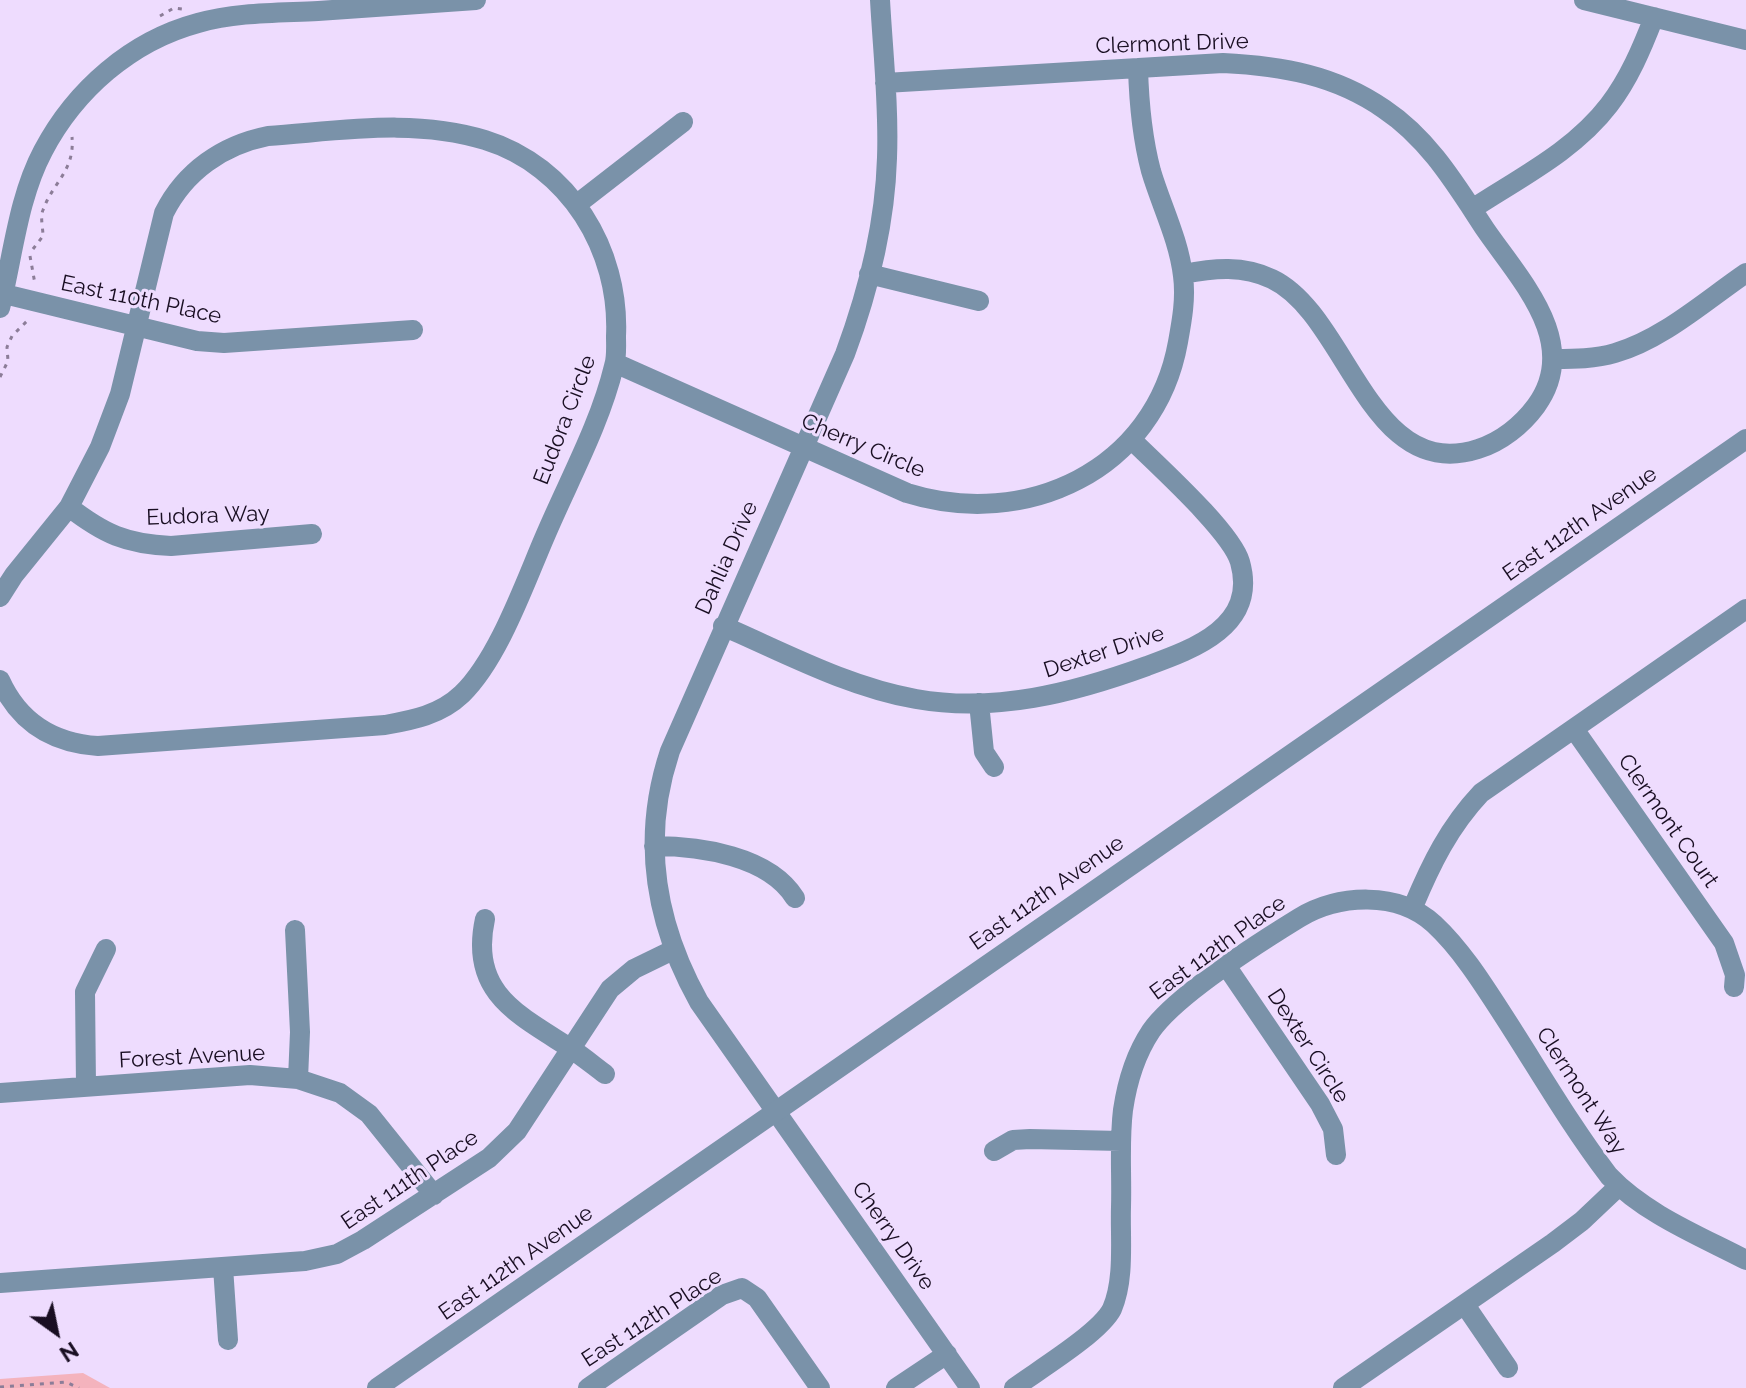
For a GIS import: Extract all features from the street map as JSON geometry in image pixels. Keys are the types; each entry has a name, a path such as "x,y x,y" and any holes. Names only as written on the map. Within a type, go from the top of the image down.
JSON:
{"street":[{"path":"1,298 26,193 42,152 61,121 81,97 122,58 198,23 237,16 476,0"},
{"name":"Dahlia Drive","path":"777,1112 699,1002 673,950 665,923 654,846 663,774 684,716 845,354 876,252 885,189 887,125 880,0"},
{"path":"1584,0 1746,40"},
{"path":"1472,209 1566,147 1598,118 1622,85 1654,17"},
{"name":"Clermont Drive","path":"885,83 1223,63 1272,66 1333,81 1386,109 1415,134 1441,163 1546,320 1554,359"},
{"name":"Cherry Circle","path":"615,363 907,493 947,504 982,505 1013,502 1056,491 1100,466 1132,440 1156,405 1171,374 1183,314 1183,274 1143,139 1138,68"},
{"path":"576,205 683,122"},
{"name":"Eudora Circle","path":"0,597 69,507 110,423 164,213 173,195 206,162 248,140 268,136 393,127 445,129 487,140 525,159 560,186 599,241 613,283 617,317 615,363 601,407 510,617 480,674 462,694 439,711 412,721 385,725 77,745 46,733 31,723 20,712 0,680"},
{"path":"1183,274 1210,269 1237,269 1281,284 1309,311 1369,401 1389,425 1410,441 1439,451 1464,452 1478,449 1511,431 1528,417 1542,398 1554,359 1598,357 1632,347 1746,273"},
{"path":"869,274 979,301"},
{"name":"East 110th Place","path":"1,298 31,302 197,341 224,343 413,330"},
{"name":"East 112th Avenue","path":"377,1388 1746,439"},
{"name":"Dexter Drive","path":"723,626 875,689 917,699 979,703 1034,699 1090,687 1201,644 1222,631 1237,606 1243,582 1239,560 1234,549 1182,490 1132,440"},
{"name":"Eudora Way","path":"69,507 101,531 125,541 150,545 171,546 312,534"},
{"path":"1413,907 1443,842 1470,804 1504,774 1746,609"},
{"path":"979,703 984,752 994,767"},
{"name":"Clermont Court","path":"1574,729 1724,943 1735,975 1734,987"},
{"path":"654,846 691,846 718,852 767,872 784,884 795,898"},
{"name":"East 112th Place","path":"1014,1388 1102,1322 1112,1308 1119,1267 1123,1109 1132,1070 1149,1034 1175,1006 1314,909 1356,899 1413,907"},
{"name":"Clermont Way","path":"1413,907 1435,925 1471,967 1594,1157 1619,1186 1687,1230 1746,1260"},
{"path":"485,919 483,960 503,1003 605,1074"},
{"path":"295,930 300,1032 298,1079"},
{"path":"86,1086 85,992 106,949"},
{"name":"East 111th Place","path":"0,1283 305,1261 337,1254 434,1195 504,1145 517,1131 610,989 634,969 673,950"},
{"name":"Dexter Circle","path":"1227,967 1320,1104 1333,1129 1336,1155"},
{"name":"Forest Avenue","path":"0,1093 250,1075 298,1079 340,1093 369,1114 434,1195"},
{"name":"Cherry Drive","path":"777,1112 970,1388"},
{"path":"994,1151 1013,1140 1121,1141"},
{"path":"1343,1388 1582,1221 1619,1186"},
{"path":"223,1267 228,1340"},
{"name":"East 112th Place","path":"588,1388 722,1295 742,1288 757,1298 820,1388"},
{"path":"1465,1305 1508,1368"},
{"path":"896,1388 947,1354"}],"path":[{"path":"148,22 174,8 192,10"},
{"path":"0,377 8,361 7,347 12,336 29,319 35,283 30,252 43,236 41,212 74,153 72,135"},
{"path":"0,1387 66,1382 79,1388"}],"shaded area":[{"path":"83,1373 110,1388 0,1388 0,1379"}]}
